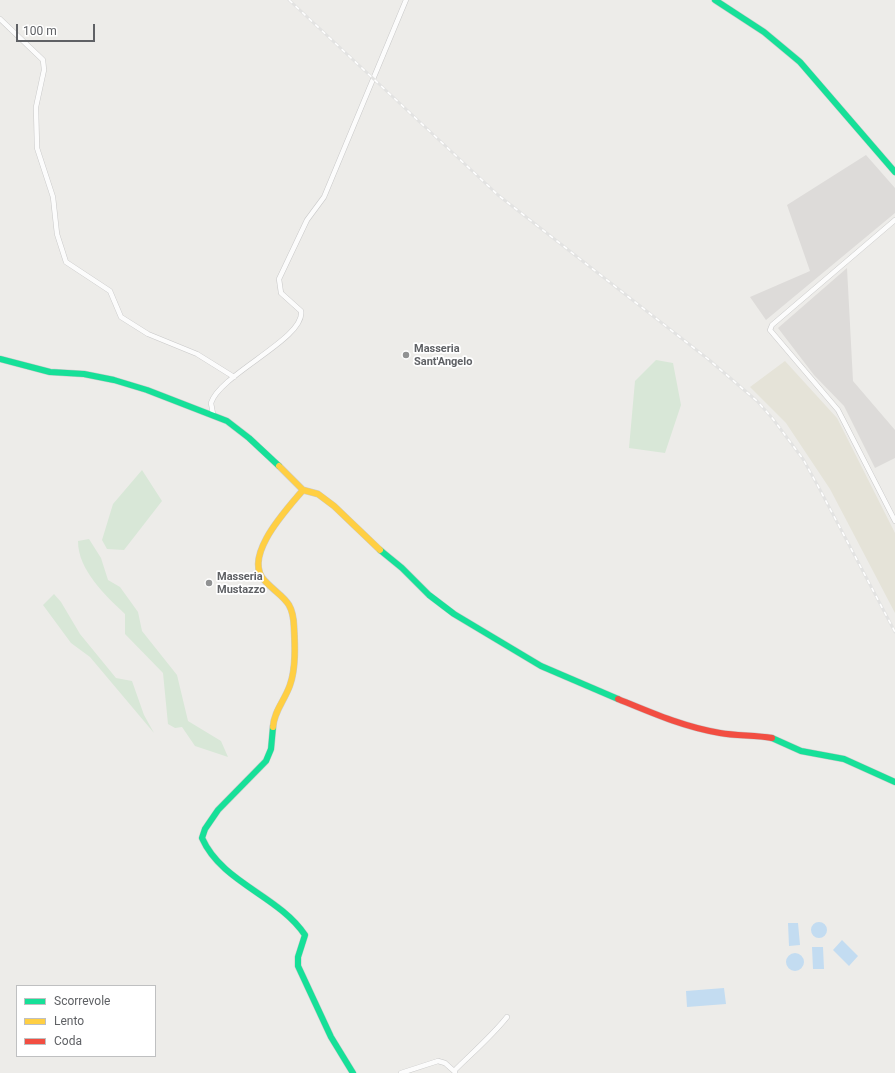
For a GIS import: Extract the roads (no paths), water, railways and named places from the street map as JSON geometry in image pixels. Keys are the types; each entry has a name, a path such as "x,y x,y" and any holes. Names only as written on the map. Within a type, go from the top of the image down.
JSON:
{"street":[{"path":"213,414 211,403 212,400 234,377 284,339 301,318 301,311 281,293 279,279 307,220 324,197 406,0"},
{"path":"715,0 764,32 800,62 895,172"},
{"path":"0,19 43,60 44,70 36,107 37,148 54,197 57,234 66,262 110,291 121,317 148,334 197,354 234,377"},
{"path":"895,220 772,325 770,330 838,410 895,521"},
{"path":"0,358 50,372 84,374 114,380 147,390 213,414 227,421 249,438 303,490 318,494 334,506 370,542 402,568 429,595 454,614 541,666 653,714 681,724 721,733 771,738 801,751 844,759 895,782"},
{"path":"303,490 264,542 258,560 261,577 283,596 293,611 294,631 290,684 279,702 274,719 271,751 262,766 216,812 202,838 205,847 220,864 292,919 305,935 304,944 297,960 298,966 331,1037 353,1073"},
{"path":"401,1073 438,1061 445,1063 455,1072 478,1046 493,1035 507,1017"}],"water":[{"path":"816,922 822,922 827,927 825,936 822,938 816,938 811,933 811,927"},
{"path":"788,923 798,923 800,945 789,946"},
{"path":"842,940 858,956 849,966 833,950"},
{"path":"812,947 823,947 824,969 813,969"},
{"path":"795,953 801,956 804,962 801,968 795,971 789,968 786,962 789,956"},
{"path":"724,988 726,1004 687,1007 686,991"}],"railway":[{"path":"289,0 498,195 708,359 757,401 773,419 803,459 895,632"}],"place":[{"name":"Masseria Sant'Angelo","path":"406,355"},
{"name":"Masseria Mustazzo","path":"209,583"}]}
